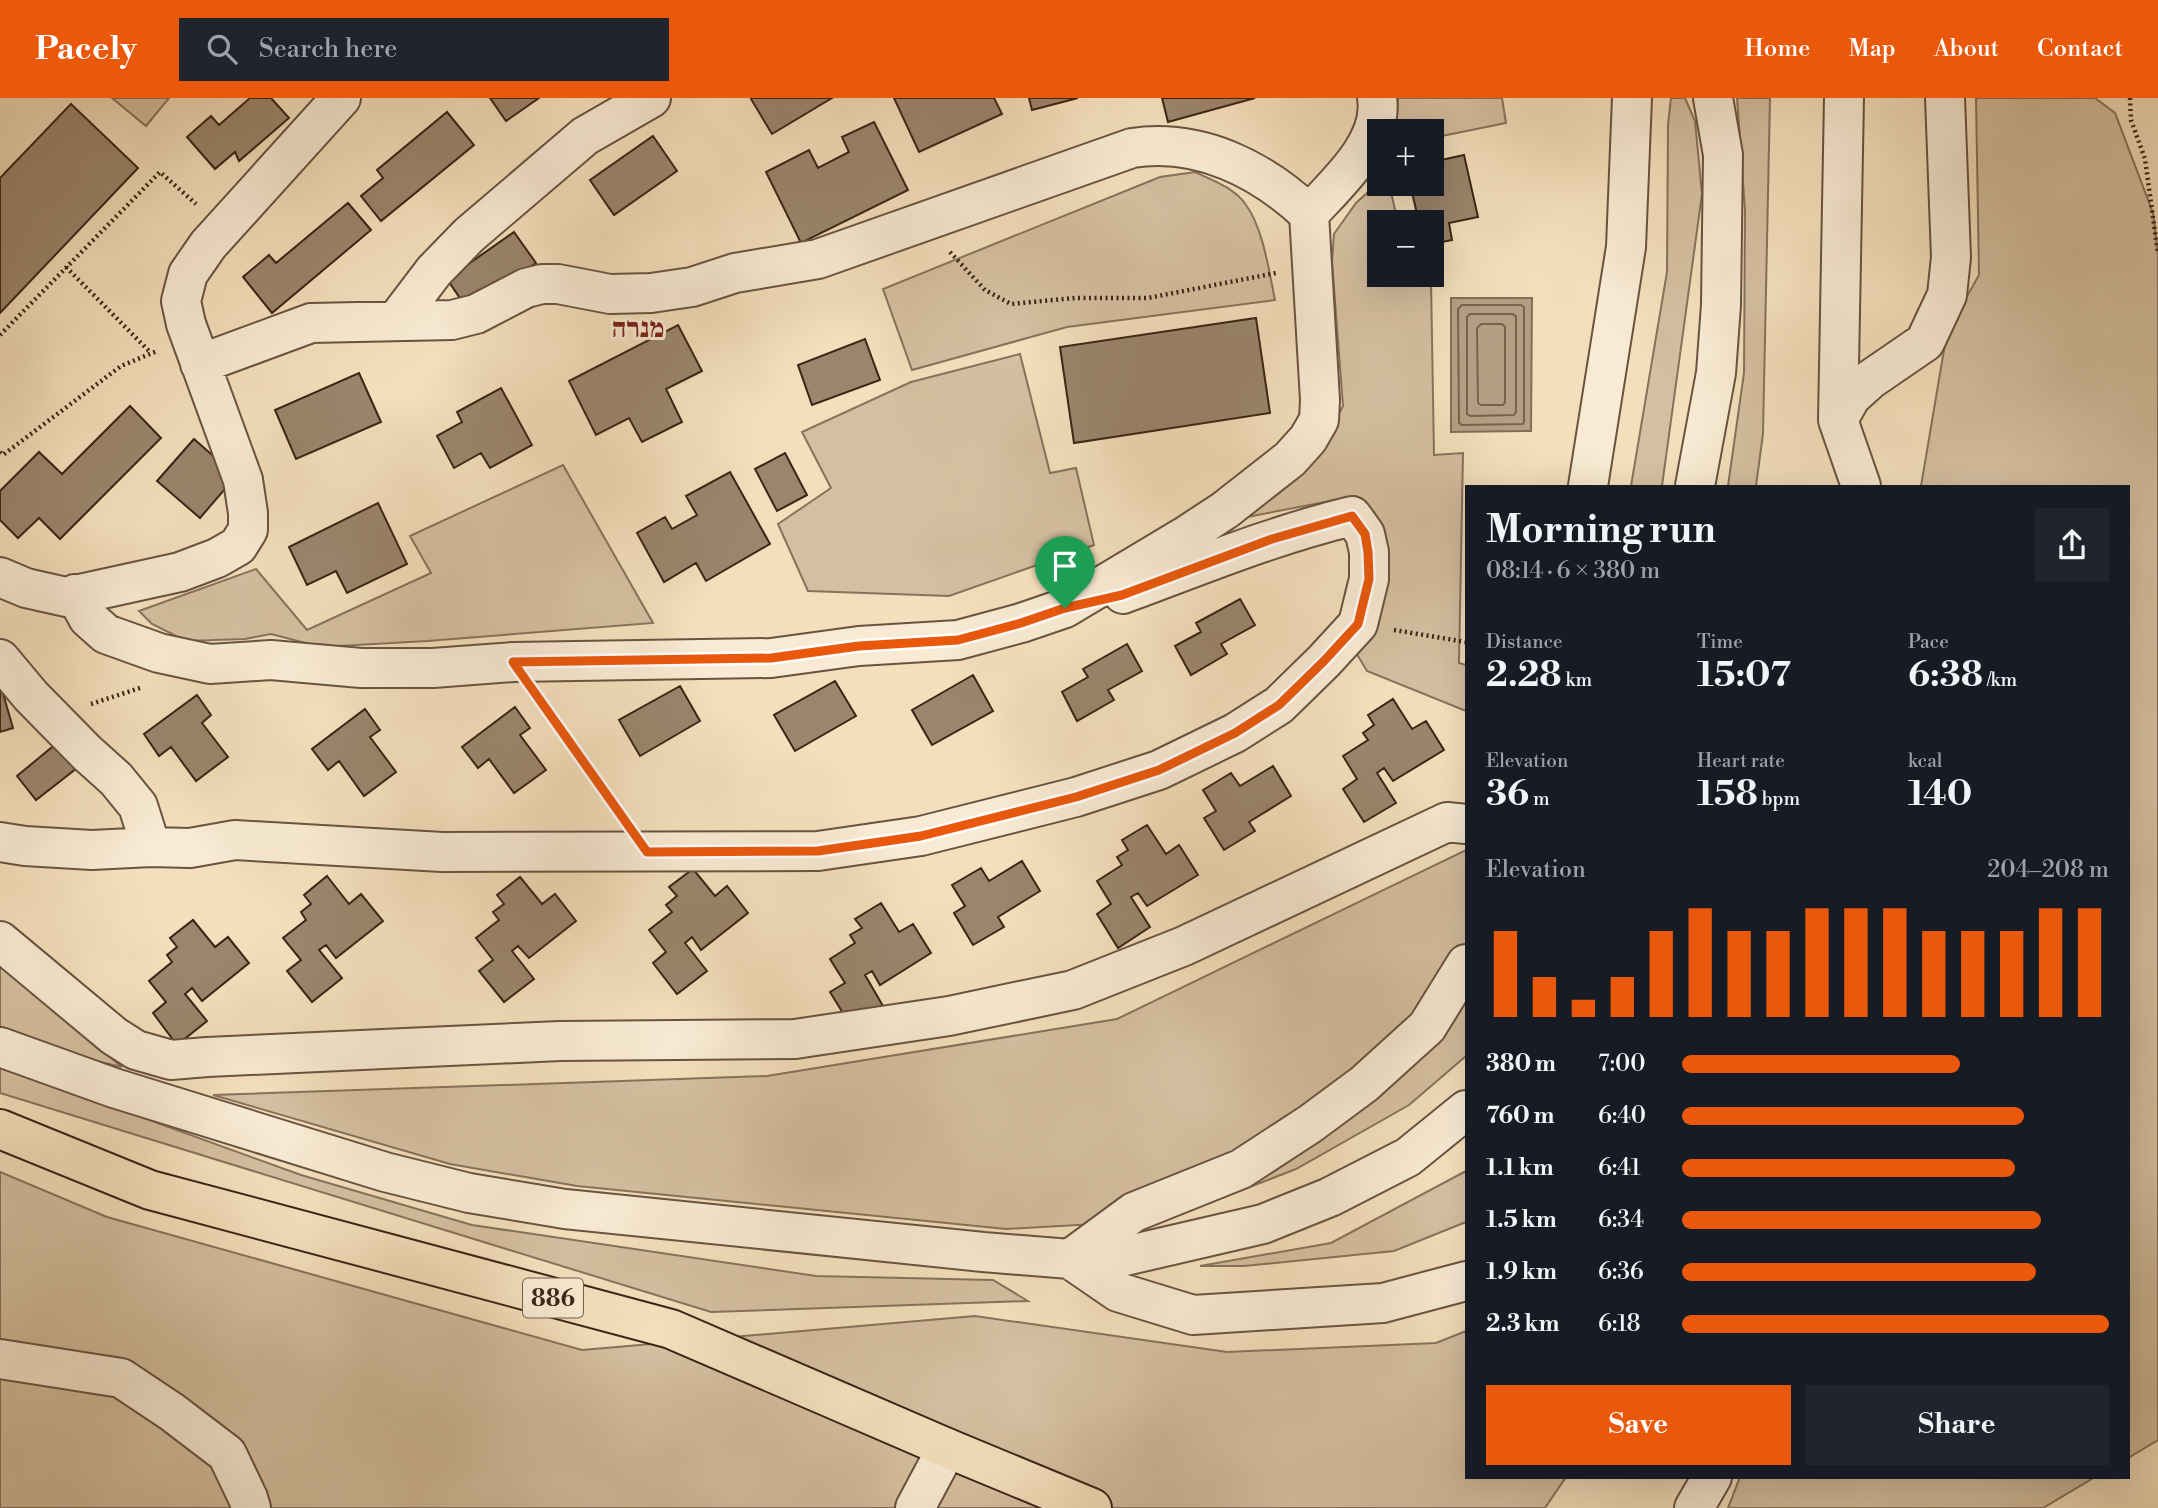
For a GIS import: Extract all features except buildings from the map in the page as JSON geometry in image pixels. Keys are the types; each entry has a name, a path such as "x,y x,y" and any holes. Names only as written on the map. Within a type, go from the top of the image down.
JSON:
{"main road":[{"name":"886","path":"0,1129 150,1190 671,1329 1092,1508"}],"street":[{"path":"0,577 26,588 66,597 180,572 217,558 238,546 248,530 243,480 196,351 181,301 188,274 223,228 341,98"},
{"path":"396,321 434,271 469,235 585,136 651,98"},
{"path":"1309,215 1366,150 1378,108 1377,98"},
{"path":"1588,485 1626,247 1632,98"},
{"path":"1695,485 1716,373 1721,305 1723,155 1713,98"},
{"path":"1844,98 1838,420 1861,485"},
{"path":"1838,420 1851,397 1871,379 1925,342 1947,295 1951,257 1945,98"},
{"path":"196,351 311,323 452,320 476,314 526,288 542,284 630,295 692,287 735,272 818,260 1132,148 1153,145 1185,148 1221,156 1285,192 1309,215 1319,420 1308,439 1290,459 1225,510 1136,567 1065,608"},
{"path":"0,842 92,850 190,848 235,840 442,852 818,851 921,836 1076,797 1159,770 1235,733 1279,705 1358,624 1369,579 1365,534 1352,516 1272,539 1122,595 1065,608 958,640 859,646 771,658 513,662 433,668 361,668 271,660 210,664 159,653 106,634 88,618 75,594"},
{"path":"0,659 52,717 116,779 138,806 151,847"},
{"path":"0,941 114,1036 136,1049 171,1060 560,1041 795,1038 949,1016 1073,990 1184,946 1447,822 1465,824"},
{"path":"1070,1259 1134,1212 1241,1169 1332,1108 1364,1084 1427,1027 1465,966"},
{"path":"0,1047 114,1088 384,1172 469,1193 565,1209 1070,1259 1112,1259 1263,1224 1330,1197 1408,1157 1465,1111"},
{"path":"1070,1259 1118,1292 1193,1315 1383,1303 1465,1281"},
{"path":"0,1359 121,1378 173,1412 227,1454 251,1508"},
{"path":"915,1508 947,1448"},
{"path":"1694,1508 1711,1479"}],"path":[{"path":"2130,98 2131,120 2145,159 2158,254"},
{"path":"0,335 160,172 223,228"},
{"path":"924,223 985,290 1011,304 1075,298 1148,298 1313,267"},
{"path":"66,267 151,353"},
{"path":"0,452 3,455 121,366 151,353 196,351"},
{"path":"1358,624 1465,642"},
{"path":"513,662 647,852"},
{"path":"52,717 144,686"}],"shaded area":[{"path":"112,98 169,98 146,126"},
{"path":"1398,98 1502,98 1506,123 1444,136 1444,119 1397,119"},
{"path":"1671,98 1685,98 1695,121 1702,194 1662,485 1631,485 1667,272 1668,125"},
{"path":"1737,98 1770,98 1763,434 1756,485 1728,485 1744,373 1745,210"},
{"path":"1976,98 2095,98 2115,113 2153,213 2158,254 2158,1440 2130,1457 2130,485 1921,485 1947,332 1979,275"},
{"path":"1195,172 1230,189 1252,214 1268,263 1275,300 1067,327 912,370 883,289 1160,177"},
{"path":"1367,193 1367,196 1392,196 1395,210 1367,210 1367,287 1431,287 1434,455 1463,453 1459,663 1465,665 1465,711 1367,671 1352,646 1370,512 1356,496 1221,522 1321,447 1343,406 1332,262 1334,234 1356,203"},
{"path":"1020,354 1050,473 1076,468 1094,545 949,596 808,591 778,524 831,488 802,432 911,382"},
{"path":"563,465 653,623 321,647 271,634 245,639 186,641 152,624 139,611 256,569 307,630 431,573 410,536"},
{"path":"1465,850 1465,1057 1409,1105 1296,1169 1165,1220 1006,1229 577,1186 450,1164 213,1095 767,1076 1117,1019"},
{"path":"0,965 122,1067 70,1055 0,1033"},
{"path":"0,1066 301,1175 472,1225 816,1276 993,1280 1028,1301 711,1312 0,1093"},
{"path":"0,1172 107,1217 582,1350 975,1316 1227,1352 1436,1343 1465,1331 1465,1479 1565,1479 1545,1508 0,1508"},
{"path":"1465,1172 1465,1222 1394,1251 1244,1266 1200,1266 1331,1243"},
{"path":"1739,1479 2092,1479 2043,1508 1728,1508"}],"water":[{"path":"1451,298 1532,298 1531,431 1451,432"}],"district":[{"name":"מנרה","path":"638,327"}],"route":[{"path":"1352,516 1365,534 1369,579 1358,624 1279,705 1235,733 1159,770 1076,797 921,836 818,851 647,852 513,662 771,658 859,646 958,640 1065,608 1122,595 1319,524 1352,516"}]}
